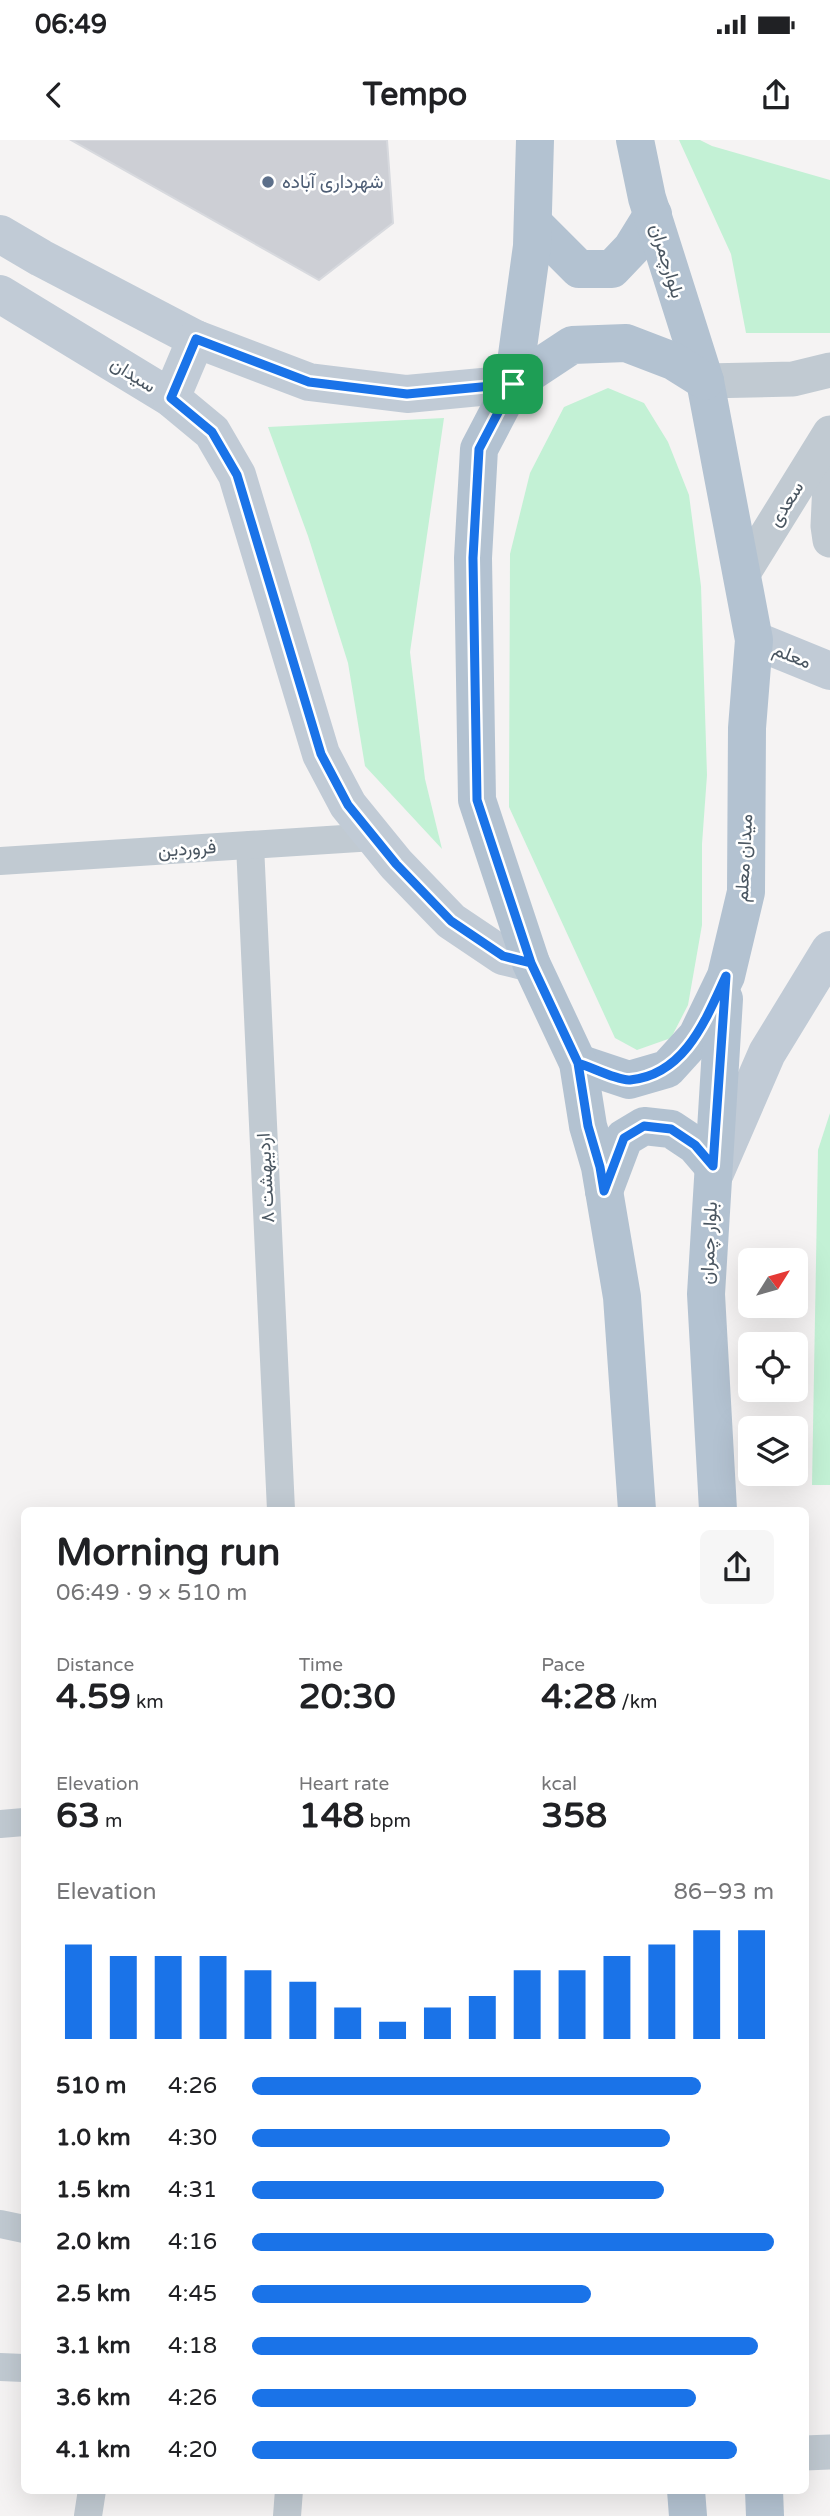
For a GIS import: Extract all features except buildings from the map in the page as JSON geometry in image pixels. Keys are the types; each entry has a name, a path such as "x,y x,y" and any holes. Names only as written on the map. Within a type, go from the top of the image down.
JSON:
{"main road":[{"path":"535,140 533,223 513,384 479,449 473,558 477,800 531,963 578,1063 588,1126 600,1167 622,1297 638,1507"},
{"name":"بلوارچمران","path":"635,140 653,214 705,381"},
{"path":"533,223 579,269 612,269 632,248 653,214"},
{"path":"0,234 196,339 309,382 407,394 513,384 572,345 625,342 673,361 705,381"},
{"name":"سیدان","path":"0,294 171,398 212,432 237,475 321,754 348,805 396,864 451,921 503,956 531,963"},
{"path":"171,398 196,339"},
{"name":"میدان معلم","path":"578,1063 629,1080 667,1069 697,1036 726,976 746,892 747,728 754,640 705,381"},
{"name":"معلم","path":"754,640 830,671"},
{"path":"713,1172 767,1053 830,950"},
{"name":"بلوار چمران","path":"718,1507 706,1294 726,976"},
{"path":"604,1191 624,1138 644,1126 671,1129 695,1145 713,1172"},
{"path":"686,2494 688,2516"},
{"path":"764,2494 765,2516"}],"street":[{"path":"705,381 793,379 830,370"},
{"name":"سعدی","path":"742,575 830,433"},
{"path":"829,531 830,482"},
{"name":"فروردین","path":"0,861 374,837"},
{"name":"اردیبهشت ۸","path":"250,845 281,1507"},
{"path":"0,1824 21,1822"},
{"path":"0,2224 21,2228"},
{"path":"0,2367 21,2368"},
{"path":"809,2453 830,2452"},
{"path":"88,2516 91,2494"},
{"path":"287,2516 289,2494"}],"green space":[{"path":"679,140 700,140 712,146 830,180 830,333 746,333 731,254"},
{"path":"608,388 644,403 668,442 689,495 701,586 707,775 702,844 702,925 688,1005 671,1038 637,1050 615,1038 509,807 510,554 530,473 564,407"},
{"path":"444,418 410,652 425,779 442,849 365,766 348,663 308,536 268,427"},
{"path":"830,1113 830,1485 812,1485 818,1150"}],"place":[{"name":"شهرداری آباده","path":"268,182"}],"route":[{"path":"513,384 407,394 309,382 196,339 171,398 212,432 237,475 321,754 348,805 396,864 451,921 503,956 531,963 578,1063 588,1126 604,1191 624,1138 644,1126 671,1129 695,1145 713,1166 726,976 697,1036 667,1069 629,1080 578,1063 554,1013 531,963 477,800 473,558 479,449 513,384"}]}
